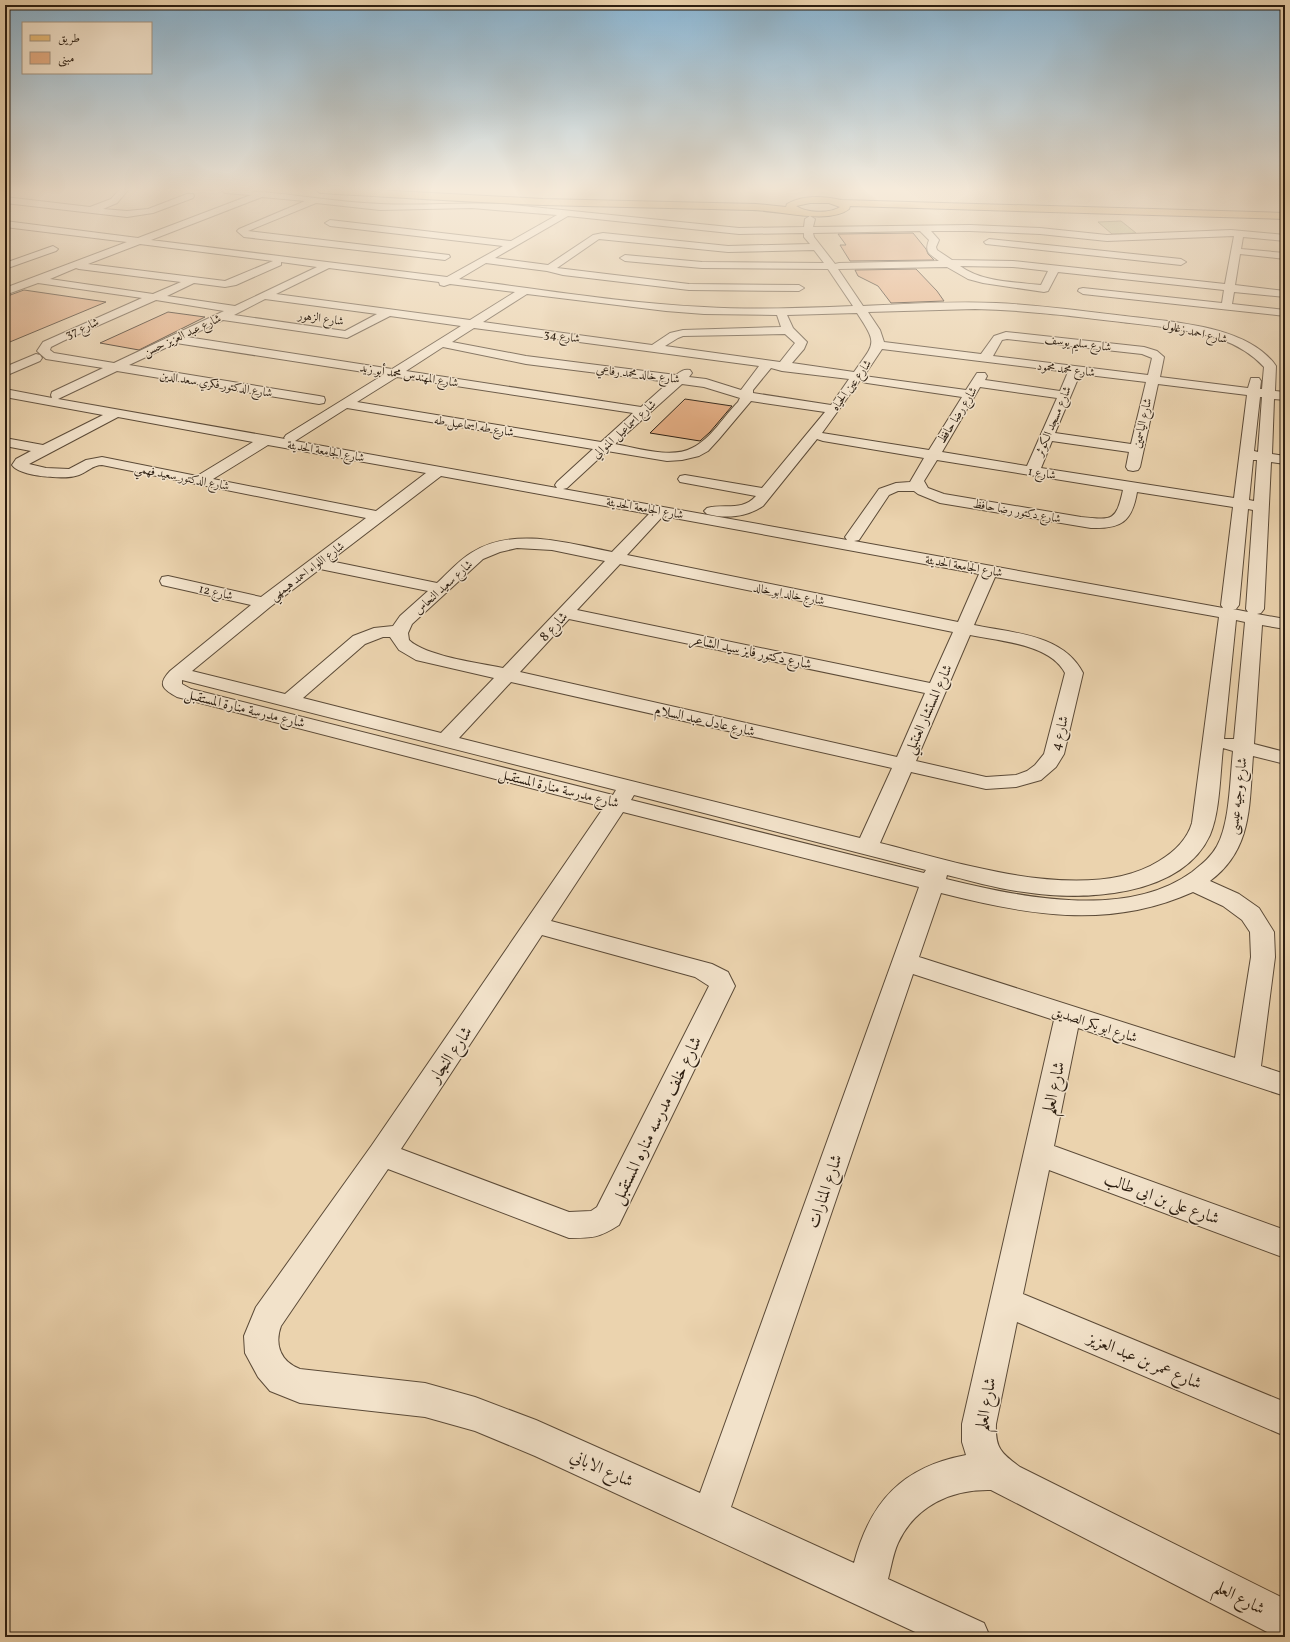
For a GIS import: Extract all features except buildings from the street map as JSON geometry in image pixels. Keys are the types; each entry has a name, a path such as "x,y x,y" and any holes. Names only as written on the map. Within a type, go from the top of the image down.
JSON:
{"street":[{"path":"5,292 71,267"},
{"path":"88,267 225,284 242,279 269,267"},
{"path":"321,267 325,267"},
{"path":"322,267 566,299 634,310 682,315 738,317 865,311"},
{"name":"شارع عبد العزيز حسن","path":"57,395 325,267"},
{"path":"444,283 473,267"},
{"path":"539,267 550,268 556,271 598,277 689,287 799,288"},
{"path":"566,299 612,267"},
{"path":"735,267 777,267"},
{"path":"742,267 750,288"},
{"name":"شارع عين الحياه","path":"706,510 732,512 748,509 758,503 768,500 772,501 823,437 862,378 876,350 882,345 865,311 835,267"},
{"path":"955,267 978,279 1041,289 1045,288 1055,268"},
{"path":"1040,267 1285,294"},
{"path":"1071,315 1094,267"},
{"path":"1227,306 1233,267"},
{"path":"242,279 288,285"},
{"path":"11,280 33,281 236,309"},
{"name":"شارع 37","path":"114,368 50,356 43,351 44,348 59,339 193,280"},
{"path":"1083,291 1285,313"},
{"path":"291,438 521,293"},
{"name":"شارع 34","path":"265,296 862,378 976,384 1064,395"},
{"path":"566,299 701,311 865,311"},
{"name":"شارع احمد زغلول","path":"865,311 976,308 1071,315 1176,326 1224,337 1249,348 1266,360 1270,366 1270,378 1254,614"},
{"name":"شارع الزهور","path":"221,316 348,335 388,313"},
{"path":"782,315 788,330 800,340 801,344 782,367"},
{"name":"شارع احمد زغلول","path":"1071,315 1171,329 1214,339 1246,354 1256,365 1256,376 1229,610"},
{"path":"654,349 674,335 683,333 788,330"},
{"name":"شارع سليم يوسف","path":"985,358 998,338 1006,335 1144,351 1158,357 1153,380"},
{"name":"شارع المهندس محمد أبو زيد","path":"175,339 644,411"},
{"name":"شارع خالد محمد رفاعي","path":"441,343 519,358 713,384 747,396 834,409"},
{"name":"شارع محمد محمود","path":"882,345 1285,396"},
{"name":"شارع اسماعيل المنوالي","path":"562,485 704,356"},
{"path":"5,372 36,358"},
{"name":"شارع طه اسماعيل طه","path":"344,404 604,447 667,456 693,454 703,448 744,403 747,396 747,390 767,365"},
{"name":"شارع الدكتور فكري سعد الدين","path":"114,368 319,400"},
{"name":"شارع مسجد الكوثر","path":"1032,471 1075,370"},
{"path":"1256,376 1270,378"},
{"name":"شارع عين الحياه","path":"768,500 834,409 862,378"},
{"name":"شارع الياسمين","path":"1133,467 1153,380"},
{"name":"شارع رضا حافظ","path":"932,455 976,384"},
{"name":"شارع الجامعة الحديثة","path":"5,386 57,395 266,440 438,471 524,482 562,485 786,523 853,537 989,571 1254,614 1285,624"},
{"name":"شارع الجامعة الحديثة","path":"5,393 116,413 150,416 291,438 524,482 660,510 928,555 1229,610"},
{"path":"5,442 45,450 116,413"},
{"path":"1046,436 1136,449"},
{"name":"شارع 1","path":"823,437 1262,507"},
{"path":"200,480 266,440"},
{"name":"شارع الدكتور سعيد فهمي","path":"45,450 21,462 19,465 64,474 73,473 92,462 100,460 378,516"},
{"path":"1247,454 1285,460"},
{"path":"853,537 884,492 896,487 918,486 917,481 932,455"},
{"name":"شارع اللواء احمد هيمهي","path":"178,673 264,603 438,471"},
{"path":"684,479 768,500"},
{"name":"شارع دكتور رضا حافظ","path":"918,486 930,495 940,498 1090,523 1108,522 1121,517 1124,514 1131,487"},
{"name":"شارع 8","path":"445,741 660,510"},
{"name":"شارع سعيد النحاس","path":"399,630 406,620 477,556 506,545 541,544 615,559"},
{"name":"شارع خالد ابو خالد","path":"615,559 963,628"},
{"path":"317,563 440,589"},
{"name":"شارع المستشار العنتبلي","path":"867,848 989,571"},
{"name":"شارع 12","path":"168,581 264,603"},
{"path":"936,875 1001,881 1056,889 1083,889 1133,881 1154,874 1172,864 1186,853 1196,840 1205,812 1229,610"},
{"name":"شارع دكتور فايز سيد الشاعر","path":"565,613 937,690"},
{"name":"شارع الجامعة الحديثة","path":"1254,614 1285,614"},
{"name":"شارع وجيه عيسى","path":"936,875 1026,904 1080,908 1106,907 1139,902 1175,892 1193,883 1208,872 1220,861 1230,848 1235,834 1254,614"},
{"name":"شارع 4","path":"904,765 986,783 1003,783 1018,781 1043,770 1050,763 1054,754 1073,680 1074,673 1071,666 1057,653 1035,643 963,628"},
{"path":"288,701 359,640 380,632 399,630 398,637 401,643 406,648 422,656 507,675"},
{"name":"شارع مدرسة منارة المستقبل","path":"936,875 623,795 445,741 178,673 173,678 173,687 184,693 623,795 867,848 936,875"},
{"name":"شارع عادل عبد السلام","path":"507,675 904,765"},
{"path":"1213,740 1285,758"},
{"name":"شارع النجار","path":"268,1318 382,1154 623,795"},
{"name":"شارع المنارات","path":"710,1516 936,875"},
{"path":"1193,883 1231,900 1251,914 1262,932 1263,957 1246,1073"},
{"name":"شارع خلف مدرسه مناره المستقبل","path":"382,1154 570,1225 596,1224 608,1216 722,986 719,979 703,970 536,925"},
{"name":"شارع ابو بكر الصديق","path":"905,962 1285,1086"},
{"name":"شارع العلم","path":"1068,1015 979,1424 978,1436 980,1449 986,1461 996,1472 1007,1480 1285,1620"},
{"name":"شارع على بن ابى طالب","path":"1038,1153 1285,1244"},
{"name":"شارع عمر بن عبد العزيز","path":"1006,1302 1285,1418"},
{"name":"شارع الاباني","path":"268,1318 261,1336 262,1353 270,1366 282,1379 300,1386 425,1400 452,1406 492,1420 710,1516 970,1637"},
{"path":"867,1589 883,1531 899,1508 919,1491 942,1479 968,1473 996,1472"}]}
